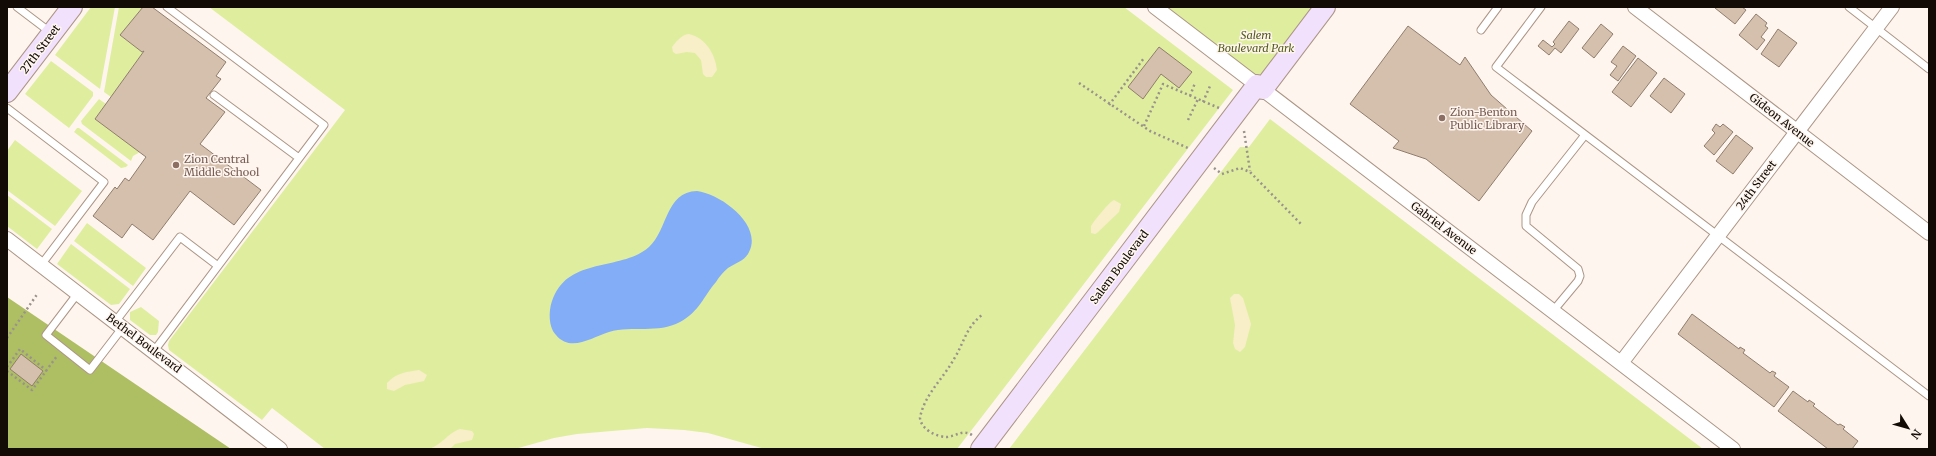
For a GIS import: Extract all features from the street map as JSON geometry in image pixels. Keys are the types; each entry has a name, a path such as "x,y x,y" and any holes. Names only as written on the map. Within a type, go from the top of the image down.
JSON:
{"street":[{"name":"27th Street","path":"7,92 72,7"},
{"name":"Salem Boulevard","path":"982,447 1233,116 1260,87 1325,7"},
{"name":"Gideon Avenue","path":"1635,7 1929,233"},
{"name":"24th Street","path":"1621,363 1892,7"},
{"name":"Gabriel Avenue","path":"1160,8 1260,87 1733,449"},
{"name":"Bethel Boulevard","path":"7,239 280,449"}],"lane":[{"path":"17,7 52,33"},
{"path":"154,351 324,125 167,7"},
{"path":"1481,30 1498,7"},
{"path":"1541,7 1496,67 1929,396"},
{"path":"1849,7 1929,68"},
{"path":"214,95 299,158"},
{"path":"7,108 104,182 41,265"},
{"path":"1553,311 1578,281 1580,276 1578,269 1526,226 1526,215 1532,202 1585,135"},
{"path":"78,293 46,335 90,370 119,325 180,237 218,266"}],"path":[{"path":"1109,105 1144,58"},
{"path":"1079,83 1109,105 1144,126 1161,136 1183,145 1222,174 1240,168 1250,172 1302,225"},
{"path":"1190,96 1195,83"},
{"path":"1144,126 1163,84 1198,99 1233,116 1244,133 1250,172"},
{"path":"1203,102 1210,86"},
{"path":"1188,120 1198,99"},
{"path":"7,338 38,293"},
{"path":"982,315 969,327 955,358 927,399 920,418 925,428 938,435 947,436 966,432 982,447"},
{"path":"7,367 20,349 47,371"},
{"path":"7,371 32,390 63,349"}],"green space":[{"path":"91,7 115,7 100,89 55,55"},
{"path":"119,7 143,7 120,35 142,52 144,51 111,97 104,92"},
{"path":"209,7 1124,7 1233,90 957,449 765,449 708,433 647,428 577,434 554,438 515,449 325,449 272,408 262,420 169,350 169,341 345,110"},
{"name":"Salem Boulevard Park","path":"1165,7 1325,7 1263,89"},
{"path":"51,61 93,92 93,96 69,128 25,94"},
{"path":"99,99 106,104 95,119 140,152 133,156 131,161 82,124 81,121"},
{"path":"1270,119 1703,449 1009,449 1240,147 1249,147"},
{"path":"77,128 128,165 121,168 74,132"},
{"path":"15,140 82,191 55,226 7,190 7,151"},
{"path":"7,195 52,229 37,249 7,226"},
{"path":"87,223 146,268 133,286 74,241"},
{"path":"71,244 130,289 119,304 111,305 57,264"},
{"path":"7,297 231,449 7,449"},
{"path":"141,307 159,321 158,332 156,335 150,335 130,320 130,312"}],"sand":[{"path":"689,34 705,43 712,53 717,70 712,77 706,77 703,74 701,60 695,53 687,52 676,54 673,52 672,47 677,41 681,37"},
{"path":"1114,200 1121,204 1119,212 1097,233 1091,233 1091,226 1093,223"},
{"path":"1234,294 1239,294 1243,298 1251,324 1245,347 1240,352 1235,349 1233,343 1235,325 1230,298"},
{"path":"419,370 427,375 424,381 405,385 394,391 387,389 387,383 394,377 406,372"},
{"path":"460,429 472,431 474,434 472,440 455,444 450,449 427,449 436,446 455,431"}],"water":[{"path":"697,191 707,193 717,198 728,204 737,212 745,222 750,232 752,242 747,255 723,273 701,304 687,318 672,326 663,328 618,330 575,343 568,343 556,335 552,330 550,323 550,310 556,292 566,280 578,272 592,267 623,260 637,255 649,247 655,240 668,213 679,198 687,193"}],"building":[{"path":"143,7 152,7 226,62 216,76 221,79 206,98 225,112 200,144 261,190 234,225 190,191 153,240 132,224 122,238 93,216 115,187 117,189 125,178 129,181 146,157 95,119 144,51 142,52 120,35"},
{"path":"1742,7 1746,10 1735,24 1715,8"},
{"path":"1756,14 1767,23 1765,26 1768,28 1761,37 1765,40 1757,50 1739,35"},
{"path":"1569,21 1579,29 1561,53 1555,48 1549,55 1538,46 1543,40 1552,47 1555,44 1553,42"},
{"path":"1601,24 1613,34 1594,58 1582,48"},
{"name":"Zion-Benton Public Library","path":"1408,26 1460,65 1465,57 1491,95 1532,131 1479,201 1426,159 1393,148 1399,141 1350,104"},
{"path":"1778,29 1797,43 1779,67 1761,54"},
{"path":"1623,46 1636,56 1618,81 1610,75 1617,66 1611,62"},
{"path":"1159,47 1192,72 1179,88 1161,74 1143,99 1128,87"},
{"path":"1638,58 1657,73 1631,107 1612,92"},
{"path":"1664,78 1685,94 1671,113 1650,96"},
{"path":"1716,124 1720,127 1723,124 1733,132 1714,155 1704,146 1715,133 1712,130"},
{"path":"1736,135 1753,148 1733,174 1716,161"},
{"path":"1692,314 1739,349 1740,347 1745,350 1743,353 1770,373 1772,371 1776,373 1774,376 1789,387 1774,407 1678,334"},
{"path":"21,354 43,371 32,386 10,369"},
{"path":"1793,391 1808,402 1809,400 1815,404 1813,406 1838,425 1840,424 1845,427 1843,429 1858,441 1852,449 1828,449 1778,411"}],"place":[{"name":"Zion-Benton Public Library","path":"1442,118"},
{"name":"Zion Central Middle School","path":"176,165"}]}
